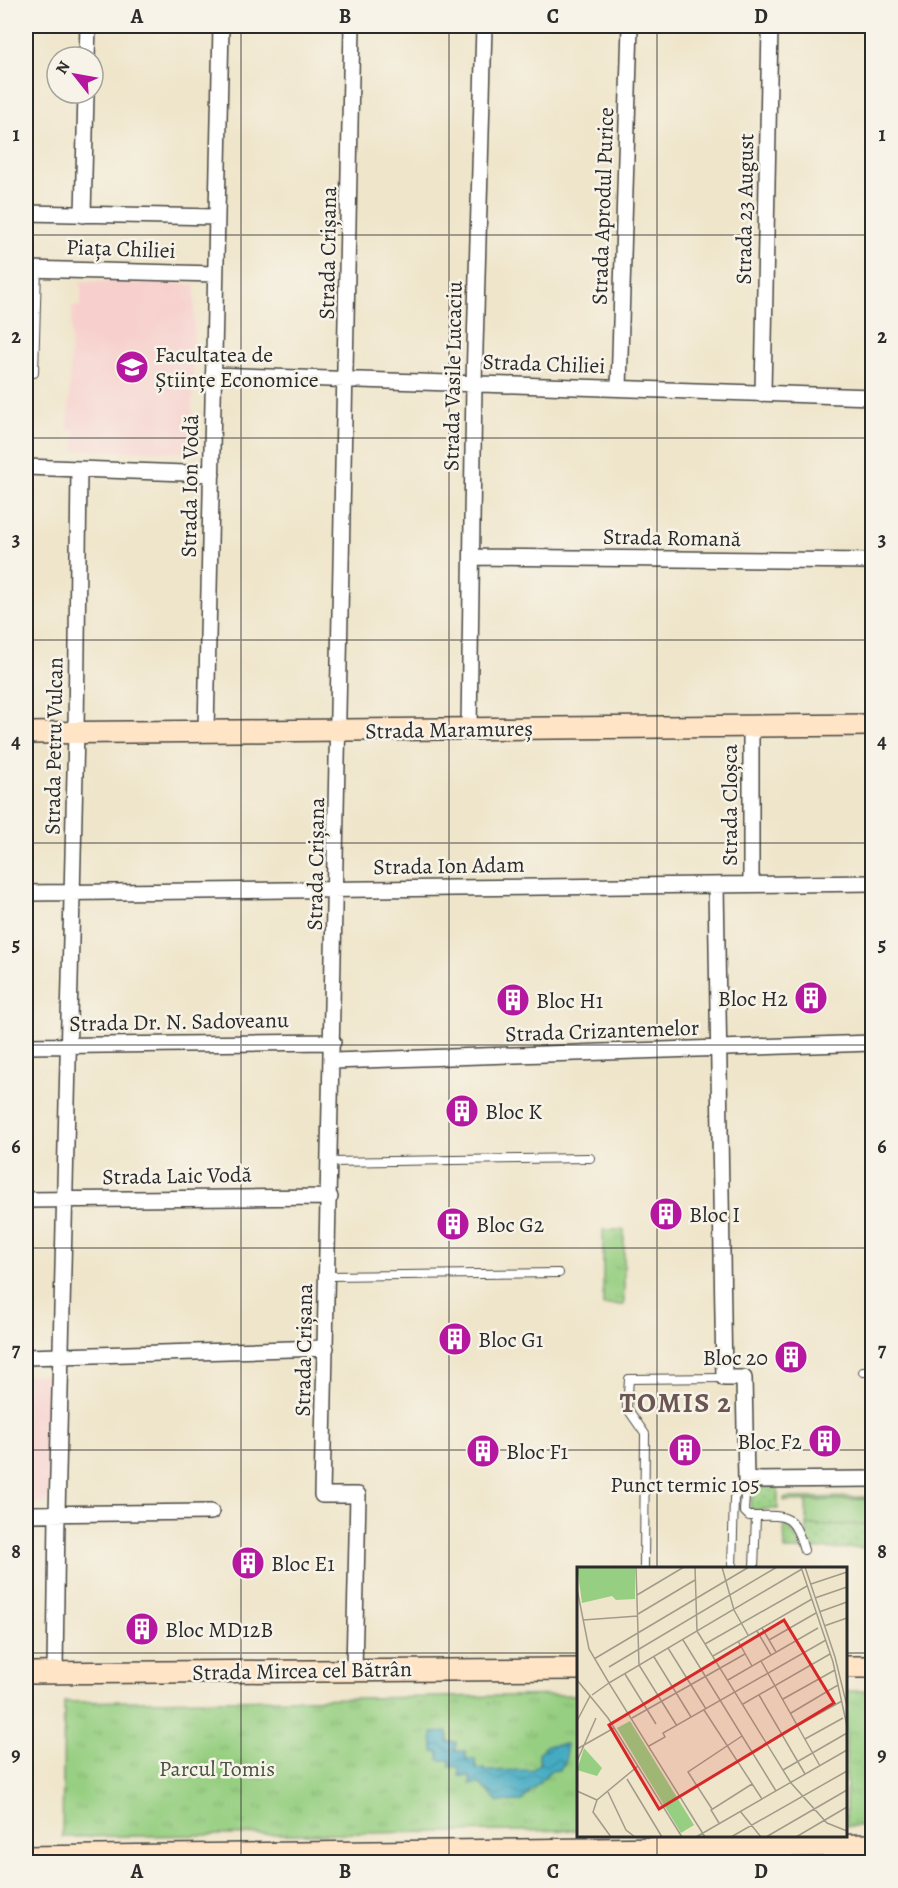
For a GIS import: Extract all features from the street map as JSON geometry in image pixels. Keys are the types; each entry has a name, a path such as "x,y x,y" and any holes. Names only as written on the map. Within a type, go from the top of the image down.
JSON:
{"main road":[{"name":"Strada Maramureș","path":"26,733 873,725"},
{"path":"847,1667 873,1667"},
{"name":"Strada Mircea cel Bătrân","path":"26,1673 577,1669"},
{"path":"38,1859 464,1857 873,1845"}],"street":[{"path":"87,45 88,26"},
{"name":"Strada Ion Vodă","path":"206,731 221,26"},
{"name":"Strada Crișana","path":"352,26 341,730 322,1495 358,1495 354,1669"},
{"name":"Strada Vasile Lucaciu","path":"469,728 474,383 484,26"},
{"name":"Strada Aprodul Purice","path":"619,388 630,26"},
{"name":"Strada 23 August","path":"763,393 770,26"},
{"path":"83,215 86,105"},
{"path":"26,213 216,217"},
{"name":"Piața Chiliei","path":"31,269 214,274"},
{"name":"Strada Chiliei","path":"213,375 873,397"},
{"path":"26,467 212,474"},
{"name":"Strada Petru Vulcan","path":"55,1672 80,469"},
{"name":"Strada Romană","path":"472,557 873,561"},
{"name":"Strada Cloșca","path":"751,884 752,726"},
{"name":"Strada Ion Adam","path":"26,892 873,883"},
{"name":"Strada Cloșca","path":"716,885 724,1378"},
{"name":"Strada Dr. N. Sadoveanu","path":"26,1046 333,1042"},
{"name":"Strada Crizantemelor","path":"333,1061 873,1043"},
{"name":"Strada Laic Vodă","path":"26,1200 330,1197"},
{"path":"26,1357 326,1348"},
{"path":"724,1378 744,1378 746,1480 873,1479"},
{"path":"26,1514 211,1512"}],"lane":[{"path":"31,269 34,373"},
{"path":"330,1162 590,1158"},
{"path":"328,1276 559,1273"},
{"path":"863,1372 873,1372"},
{"path":"644,1567 645,1434 627,1408 629,1379 724,1378"},
{"path":"746,1480 744,1510 749,1516 780,1516 790,1521 798,1528 804,1550"},
{"path":"732,1567 734,1498 746,1480"},
{"path":"754,1567 756,1516"}],"shaded area":[{"name":"Facultatea de Științe Economice","path":"81,281 195,284 191,452 74,450 75,430 68,430 72,306 81,306"},
{"path":"26,1375 45,1375 49,1379 48,1498 44,1504 26,1504"}],"green space":[{"path":"603,1230 624,1230 624,1305 603,1305"},
{"path":"778,1486 778,1509 750,1510 753,1493 756,1490"},
{"path":"872,1497 872,1499 784,1501 784,1498"},
{"path":"872,1499 872,1524 807,1525 806,1501"},
{"path":"784,1523 795,1535 801,1550 785,1550"},
{"path":"872,1524 872,1548 807,1549 807,1525"},
{"path":"847,1691 872,1691 872,1826 847,1826"},
{"name":"Parcul Tomis","path":"577,1695 577,1830 62,1837 64,1702"}],"water":[{"path":"448,1732 448,1742 456,1742 456,1751 466,1751 466,1759 475,1759 476,1769 484,1768 484,1771 532,1770 539,1764 539,1753 547,1745 566,1744 566,1761 559,1770 550,1771 522,1801 498,1802 480,1784 470,1784 470,1776 459,1776 459,1767 450,1767 450,1760 439,1760 439,1752 433,1751 432,1733"}],"place":[{"name":"Facultatea de Științe Economice","path":"132,367"},
{"name":"Bloc H2","path":"811,998"},
{"name":"Bloc H1","path":"513,1000"},
{"name":"Bloc K","path":"462,1111"},
{"name":"Bloc I","path":"666,1214"},
{"name":"Bloc G2","path":"453,1224"},
{"name":"Bloc G1","path":"455,1339"},
{"name":"Bloc 20","path":"791,1357"},
{"name":"Bloc F2","path":"825,1441"},
{"name":"Punct termic 105","path":"685,1450"},
{"name":"Bloc F1","path":"483,1451"},
{"name":"Bloc E1","path":"248,1563"},
{"name":"Bloc MD12B","path":"142,1629"}],"district":[{"name":"TOMIS 2","path":"676,1402"}]}
